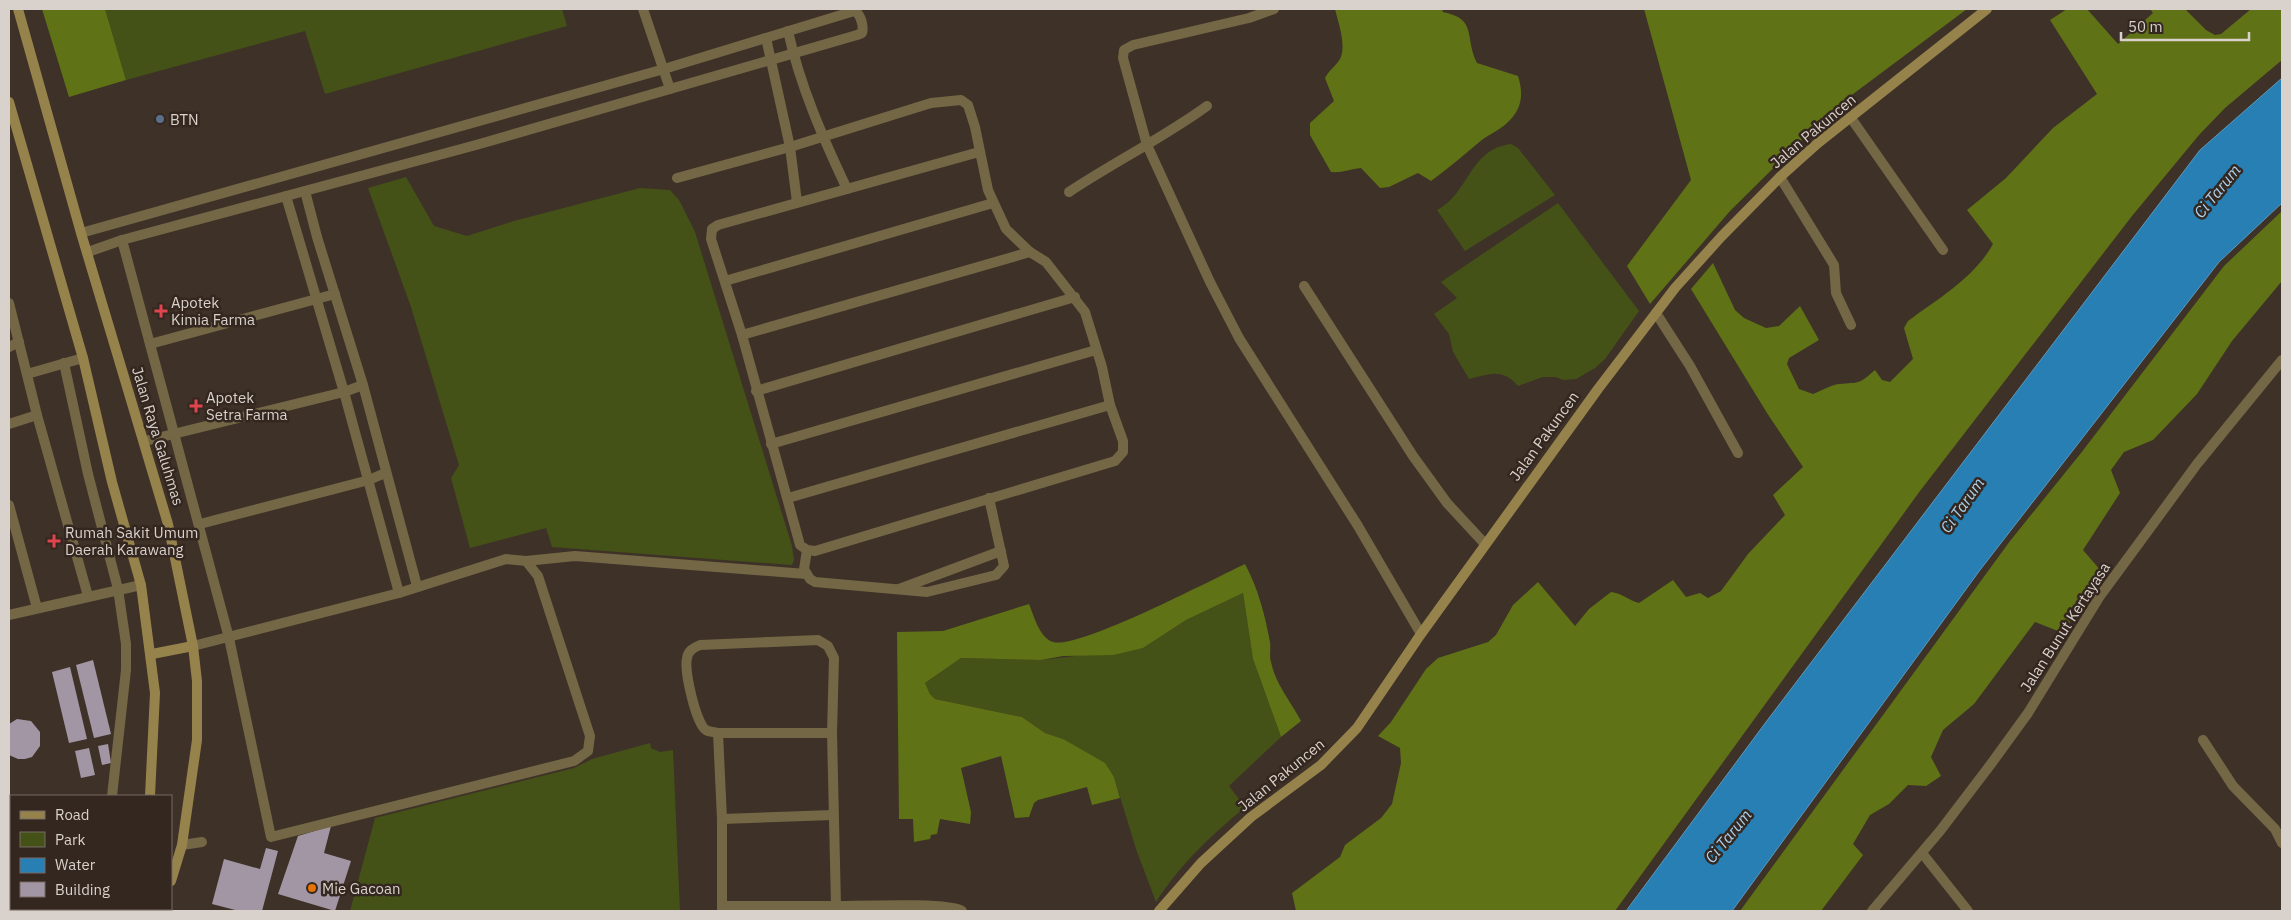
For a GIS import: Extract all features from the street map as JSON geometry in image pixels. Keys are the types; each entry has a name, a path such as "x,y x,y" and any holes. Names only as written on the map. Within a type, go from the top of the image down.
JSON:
{"main road":[{"name":"Jalan Raya Galuhmas","path":"18,9 81,233 145,441 168,524 193,646 197,681 197,740 182,845 172,878"},
{"name":"Jalan Pakuncen","path":"1160,911 1201,863 1251,817 1321,765 1357,728 1485,544 1656,313 1722,237 1780,177 1818,142 1851,118 1986,9"},
{"path":"9,102 83,358 112,482 141,585 152,654 155,693 150,795"},
{"path":"152,654 193,646"}],"street":[{"path":"644,9 670,89"},
{"path":"1274,9 1249,18 1133,45 1124,50 1123,58 1147,145 1210,282 1239,338 1358,526 1421,634"},
{"path":"81,233 664,69 855,11 858,13 863,29 862,33 857,35 670,89 122,240 88,252"},
{"path":"788,31 792,53 823,137 847,188"},
{"path":"766,38 790,147 798,202"},
{"path":"677,178 790,147 931,103 961,100 968,105 975,127 979,152 992,203 1006,229 1030,252 1046,262 1085,312 1102,367 1110,405 1123,441 1123,452 1115,461 815,551 807,550 800,545 742,335 711,239 712,230 718,224 979,152"},
{"path":"1069,192 1108,166 1172,130 1207,106"},
{"path":"1851,118 1943,250"},
{"path":"1780,177 1834,265 1836,293 1851,325"},
{"path":"305,191 363,385 385,474 417,586"},
{"path":"286,196 344,392 399,593"},
{"path":"725,281 992,203"},
{"path":"122,240 173,434 200,524 229,638 271,837 574,761 588,751 590,736 538,576 526,561"},
{"path":"742,335 1030,252"},
{"path":"1304,286 1413,456 1447,503 1485,544"},
{"path":"150,344 335,294"},
{"path":"756,391 1075,297"},
{"path":"9,303 14,344 26,374 88,596"},
{"path":"1656,313 1690,366 1738,453"},
{"path":"771,444 1096,350"},
{"path":"26,374 83,358"},
{"name":"Jalan Bunut Kertayasa","path":"1872,911 1922,853 2028,713 2100,596 2197,464 2282,360"},
{"path":"64,363 88,474 118,589 126,644 126,670 112,795"},
{"path":"145,441 344,392 363,385"},
{"path":"788,498 1110,405"},
{"path":"9,424 37,415"},
{"path":"200,524 369,480 385,474"},
{"path":"807,550 804,569 806,574 815,582 927,592 996,575 1004,566 989,498"},
{"path":"9,505 37,608"},
{"path":"898,589 1001,551"},
{"path":"193,646 399,593 506,559 526,561 576,556 806,574"},
{"path":"9,615 141,585"},
{"path":"832,733 718,733 706,730 699,723 691,691 686,659 690,650 700,645 818,640 828,646 834,658 832,733 836,906"},
{"path":"718,733 722,818 722,908 930,906 954,908 962,911"},
{"path":"2203,740 2233,786 2275,829 2282,843"},
{"path":"722,818 833,815"},
{"path":"182,845 202,842"},
{"path":"1922,853 1968,911"}],"green space":[{"path":"42,9 105,9 126,80 69,97"},
{"path":"105,9 562,9 567,26 325,94 305,31 126,80"},
{"path":"1335,9 1442,9 1443,12 1454,15 1466,24 1477,63 1518,76 1521,96 1518,108 1506,124 1483,139 1431,181 1418,173 1389,187 1380,188 1361,168 1331,172 1310,135 1310,123 1334,101 1325,78 1340,59 1343,48"},
{"path":"1644,9 1967,9 1833,109 1730,211 1650,304 1627,266 1691,180"},
{"path":"2067,9 2087,9 2118,44 2153,13 2150,9 2185,9 2206,30 2215,35 2221,34 2251,9 2282,9 2282,60 2225,108 2199,135 2132,216 1920,491 1615,911 1296,911 1292,893 1340,857 1345,845 1381,818 1392,804 1401,763 1400,748 1378,736 1391,722 1426,669 1438,658 1488,642 1496,635 1513,605 1538,582 1575,626 1589,609 1611,592 1639,603 1673,580 1686,597 1700,593 1708,598 1721,591 1748,554 1785,515 1773,495 1803,467 1767,413 1691,289 1713,263 1735,310 1744,318 1766,328 1779,326 1800,306 1819,340 1789,358 1787,364 1799,389 1813,394 1836,385 1859,382 1875,370 1882,380 1890,382 1913,359 1904,328 1908,321 1955,287 1976,267 1993,244 1967,210 2006,178 2053,128 2097,94 2050,20"},
{"path":"1511,144 1518,148 1555,195 1465,251 1437,210 1448,203 1456,194 1486,154"},
{"path":"406,177 434,226 467,236 514,221 640,188 670,190 679,200 695,232 792,546 794,560 792,565 552,547 546,528 470,548 451,478 459,465 411,307 368,188"},
{"path":"1558,203 1639,311 1605,359 1595,368 1576,379 1564,380 1555,377 1543,377 1518,386 1507,377 1496,374 1469,379 1453,352 1449,334 1434,314 1457,298 1441,282"},
{"path":"2282,211 2282,281 2232,341 2197,394 2153,440 2124,452 2111,470 2120,493 2083,550 2102,572 2063,633 2035,622 1974,704 1943,730 1931,757 1941,776 1926,786 1908,785 1889,804 1870,815 1853,844 1863,855 1821,911 1740,911 2010,541 2081,453 2224,266"},
{"path":"1245,564 1254,583 1263,612 1270,642 1270,657 1273,670 1301,721 1281,737 1253,659 1243,593 1186,620 1143,648 1113,655 1063,656 1041,660 961,658 925,683 930,694 935,699 1022,717 1045,733 1063,739 1105,763 1114,777 1120,798 1092,805 1087,787 1038,800 1034,803 1029,817 1015,818 1001,756 961,768 971,812 970,824 940,819 937,834 931,835 930,839 914,842 913,819 899,819 897,632 943,631 1029,604 1044,636 1053,642 1067,642 1117,625"},
{"path":"1243,593 1253,659 1281,737 1229,786 1245,807 1197,851 1156,902 1136,849 1114,777 1063,739 1045,733 1022,717 935,699 930,694 925,683 961,658 1041,660 1143,648 1186,620"},
{"path":"650,743 651,748 660,752 673,750 680,911 350,911 375,818 574,768 592,759"}],"water":[{"name":"Ci Tarum","path":"2282,78 2282,203 2219,262 1980,570 1732,911 1626,911 1766,722 2200,150"}],"building":[{"path":"93,660 111,734 94,738 76,665"},
{"path":"70,667 87,739 69,743 52,672"},
{"path":"17,719 31,721 40,732 40,746 32,757 18,759 9,755 9,724"},
{"path":"108,744 111,763 102,765 98,746"},
{"path":"89,748 95,775 81,778 75,751"},
{"path":"331,826 324,853 351,861 335,911 278,894 298,836"},
{"path":"266,848 278,851 262,911 239,911 212,904 224,859 260,869"}],"place":[{"name":"BTN","path":"160,119"},
{"name":"Apotek Kimia Farma","path":"161,311"},
{"name":"Apotek Setra Farma","path":"196,406"},
{"name":"Rumah Sakit Umum Daerah Karawang","path":"54,541"},
{"name":"Mie Gacoan","path":"312,888"}]}
